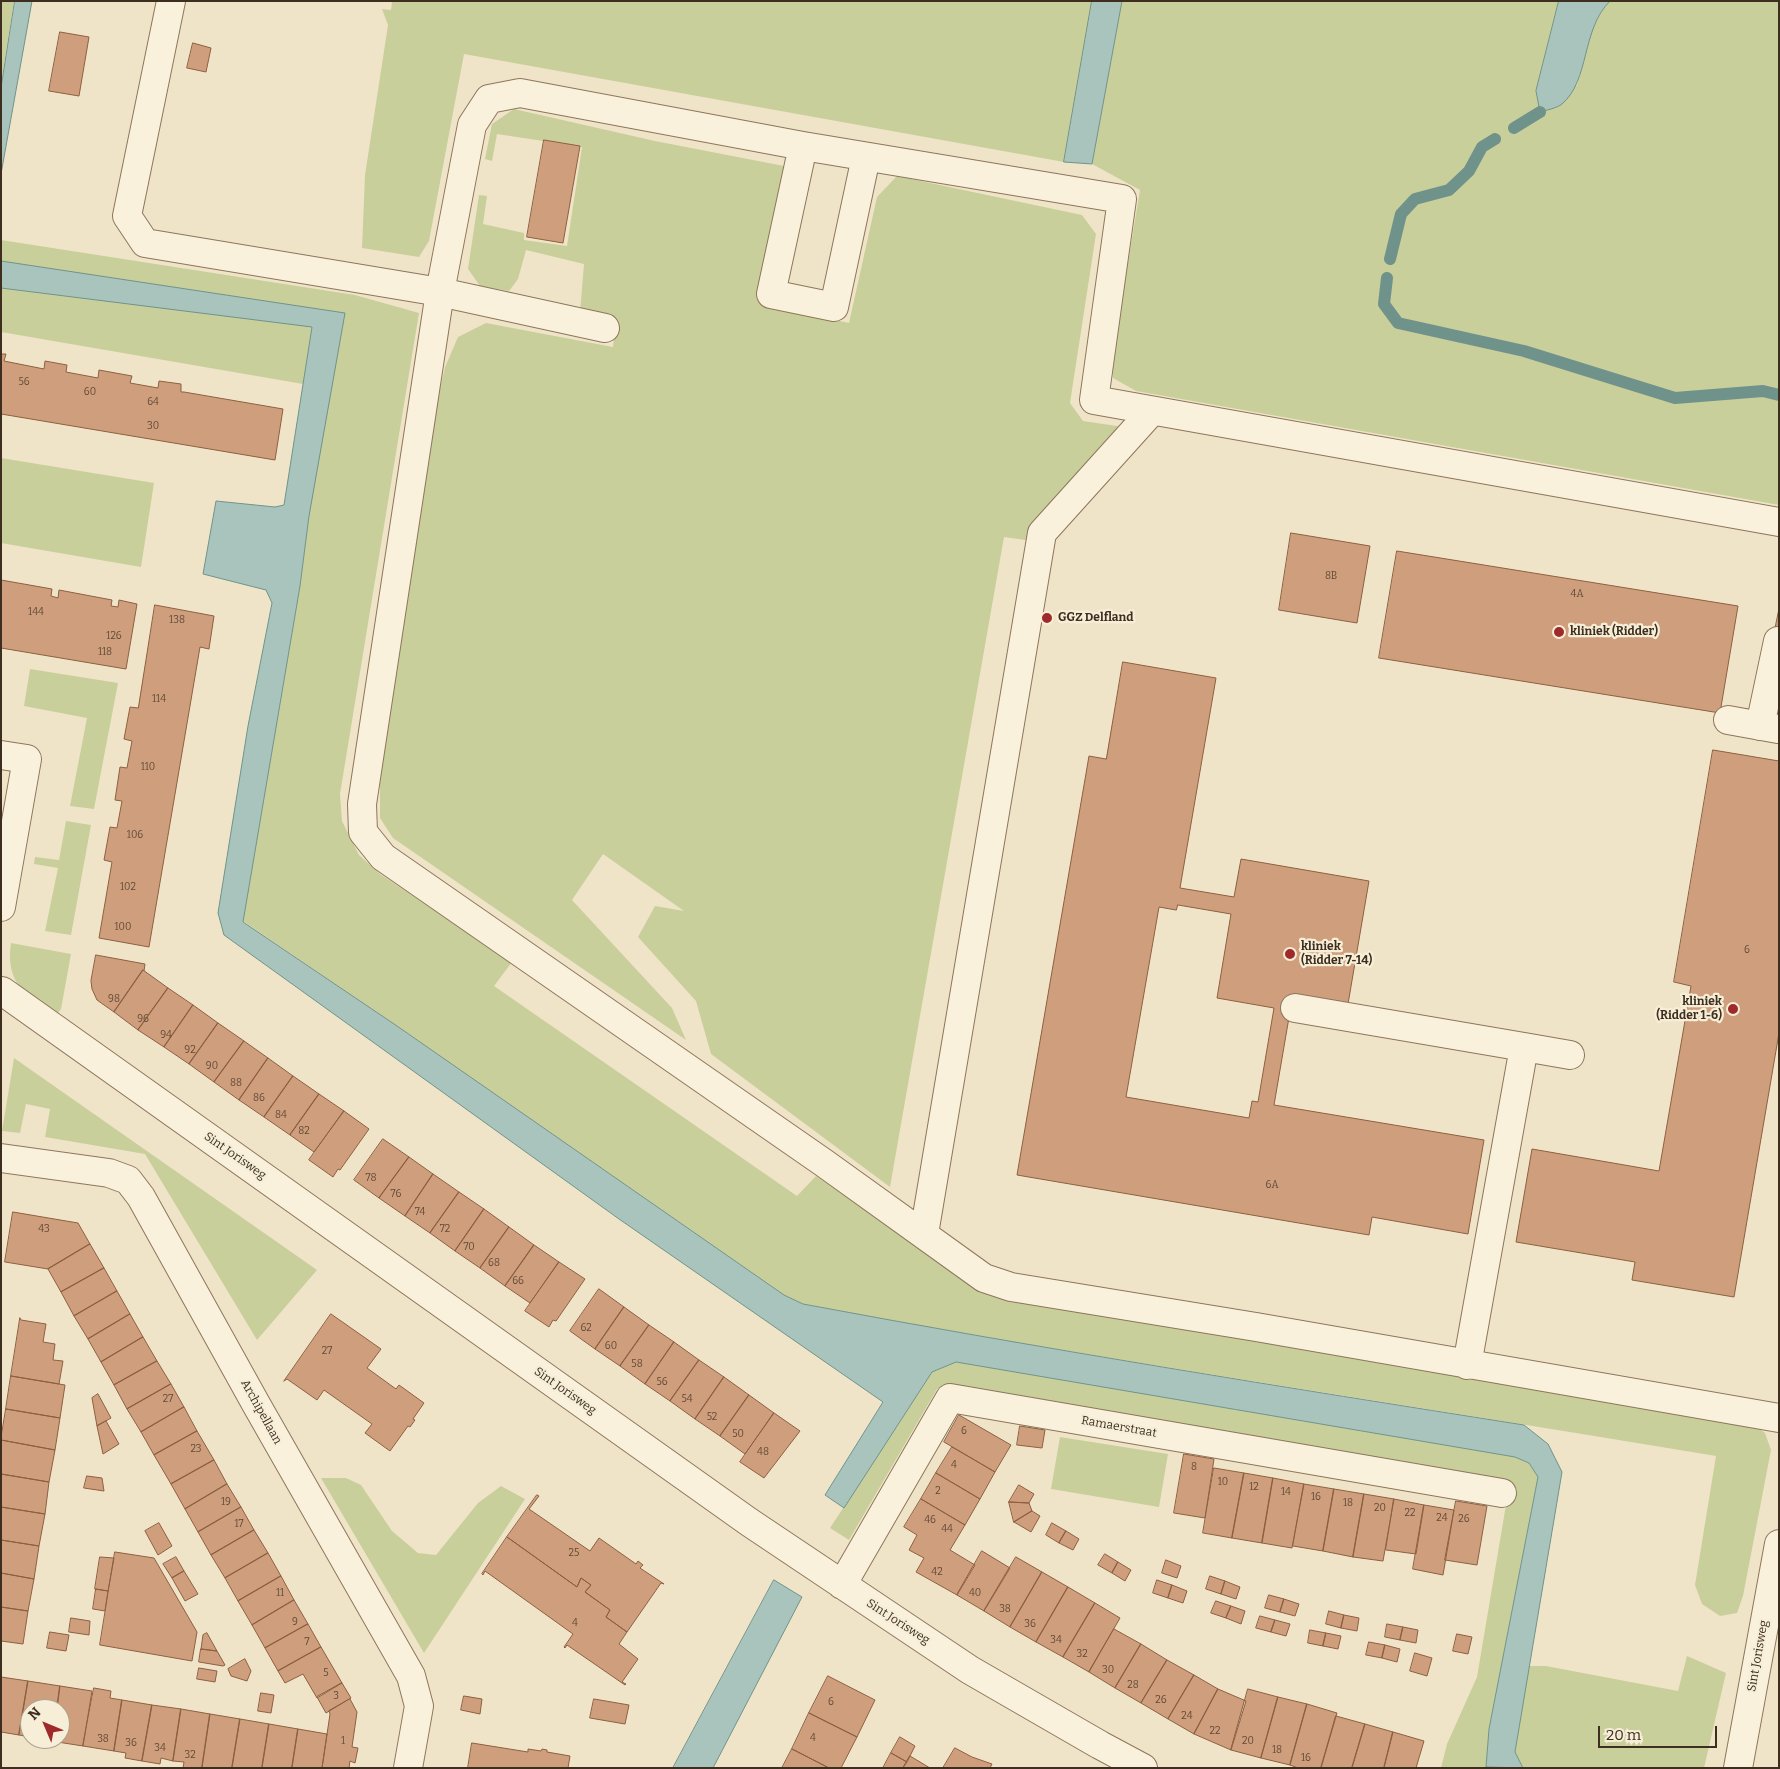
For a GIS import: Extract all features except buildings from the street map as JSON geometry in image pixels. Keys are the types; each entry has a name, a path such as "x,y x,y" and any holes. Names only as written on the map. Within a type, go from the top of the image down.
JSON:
{"street":[{"path":"171,1 127,216 145,243 440,292 605,328"},
{"path":"1778,522 1094,400 1122,199 803,146 520,93 489,99 472,125 440,292 362,804 363,832 383,857 924,1234 984,1278 1011,1287 1273,1330 1779,1418"},
{"path":"803,146 771,294 834,307 866,156"},
{"path":"924,1234 1042,533 1152,411"},
{"path":"1728,720 1769,727 1778,641"},
{"path":"1,755 27,759 1,907"},
{"name":"Sint Jorisweg","path":"2,991 741,1516 842,1585 970,1670 1143,1768"},
{"path":"1295,1008 1570,1055"},
{"path":"1467,1365 1524,1048"},
{"name":"Archipellaan","path":"1,1158 109,1173 128,1180 141,1197 411,1676 419,1706 408,1768"},
{"name":"Ramaerstraat","path":"842,1585 950,1398 1502,1493"},
{"name":"Sint Jorisweg","path":"1738,1768 1779,1544"}],"green space":[{"path":"1,1 14,1 1,84"},
{"path":"392,1 1092,1 1064,162 464,54 429,241 419,257 362,248 365,175 388,25 382,9 391,10"},
{"path":"1122,1 1559,1 1536,91 1540,111 1577,85 1592,29 1605,6 1610,1 1779,1 1779,505 1136,391 1113,378 1113,352 1140,190 1092,164"},
{"path":"514,109 655,141 784,166 759,303 849,323 877,197 897,176 1082,215 1096,234 1070,403 1083,421 1124,427 1032,541 1004,537 890,1187 711,1054 696,1001 638,937 655,906 684,911 603,854 572,900 672,1008 686,1040 393,838 380,818 380,783 432,426 445,367 458,337 486,323 613,347 616,318 580,312 584,264 526,250 518,279 509,291 480,286 468,269 479,195 487,196 483,224 524,233 524,240 567,246 582,147 497,134 492,161 485,159 492,124"},
{"path":"1,240 355,295 419,313 340,794 342,821 359,855 380,874 512,962 494,986 797,1196 816,1176 956,1271 1750,1422 1765,1433 1771,1450 1743,1596 1737,1613 1720,1616 1702,1604 1695,1585 1716,1456 1145,1364 803,1304 784,1295 243,921 300,586 309,516 312,327 303,384 1,332 1,288 298,324 1,271"},
{"path":"1,458 154,483 141,567 1,543"},
{"path":"30,669 118,683 94,809 70,806 87,718 24,706"},
{"path":"66,821 91,825 71,935 45,931 58,868 34,864 35,857 59,860"},
{"path":"11,943 71,954 61,1009 54,1018 27,995 15,979 11,968"},
{"path":"14,1058 317,1270 257,1340 145,1154 45,1137 50,1109 26,1104 20,1133 2,1131"},
{"path":"956,1362 1515,1457 1529,1463 1538,1477 1489,1729 1486,1768 1441,1768 1447,1744 1477,1677 1510,1481 952,1385 937,1389 849,1540 830,1528 932,1372"},
{"path":"1060,1437 1168,1454 1159,1507 1051,1489"},
{"path":"321,1478 346,1478 361,1485 392,1531 418,1553 436,1555 478,1503 501,1486 525,1499 424,1653"},
{"path":"1687,1656 1726,1673 1704,1768 1523,1768 1515,1752 1529,1666 1546,1666 1678,1691"}],"water":[{"path":"15,1 32,1 1,174 1,88"},
{"path":"1092,1 1122,1 1092,164 1064,162"},
{"path":"1559,1 1610,1 1594,26 1582,69 1571,94 1562,104 1540,112 1536,91"},
{"path":"1,261 345,313 309,516 300,586 243,922 397,1026 784,1295 803,1304 1073,1352 1524,1425 1548,1444 1562,1472 1515,1752 1523,1768 1486,1767 1489,1729 1538,1477 1529,1463 1515,1457 956,1362 932,1372 844,1508 825,1495 883,1402 619,1219 224,935 218,913 248,726 272,603 266,590 203,574 216,501 275,507 284,505 312,327 1,288"},
{"path":"774,1580 802,1597 713,1768 673,1768"}],"waterway":[{"path":"1514,128 1540,112"},
{"path":"1390,259 1401,214 1415,199 1449,190 1469,171 1482,147 1495,139"},
{"path":"1387,278 1384,304 1398,323 1524,351 1675,398 1763,391 1779,395"}],"place":[{"name":"GGZ Delfland","path":"1047,618"},
{"name":"kliniek (Ridder)","path":"1559,632"},
{"name":"kliniek (Ridder 7-14)","path":"1290,954"},
{"name":"kliniek (Ridder 1-6)","path":"1733,1009"}]}
